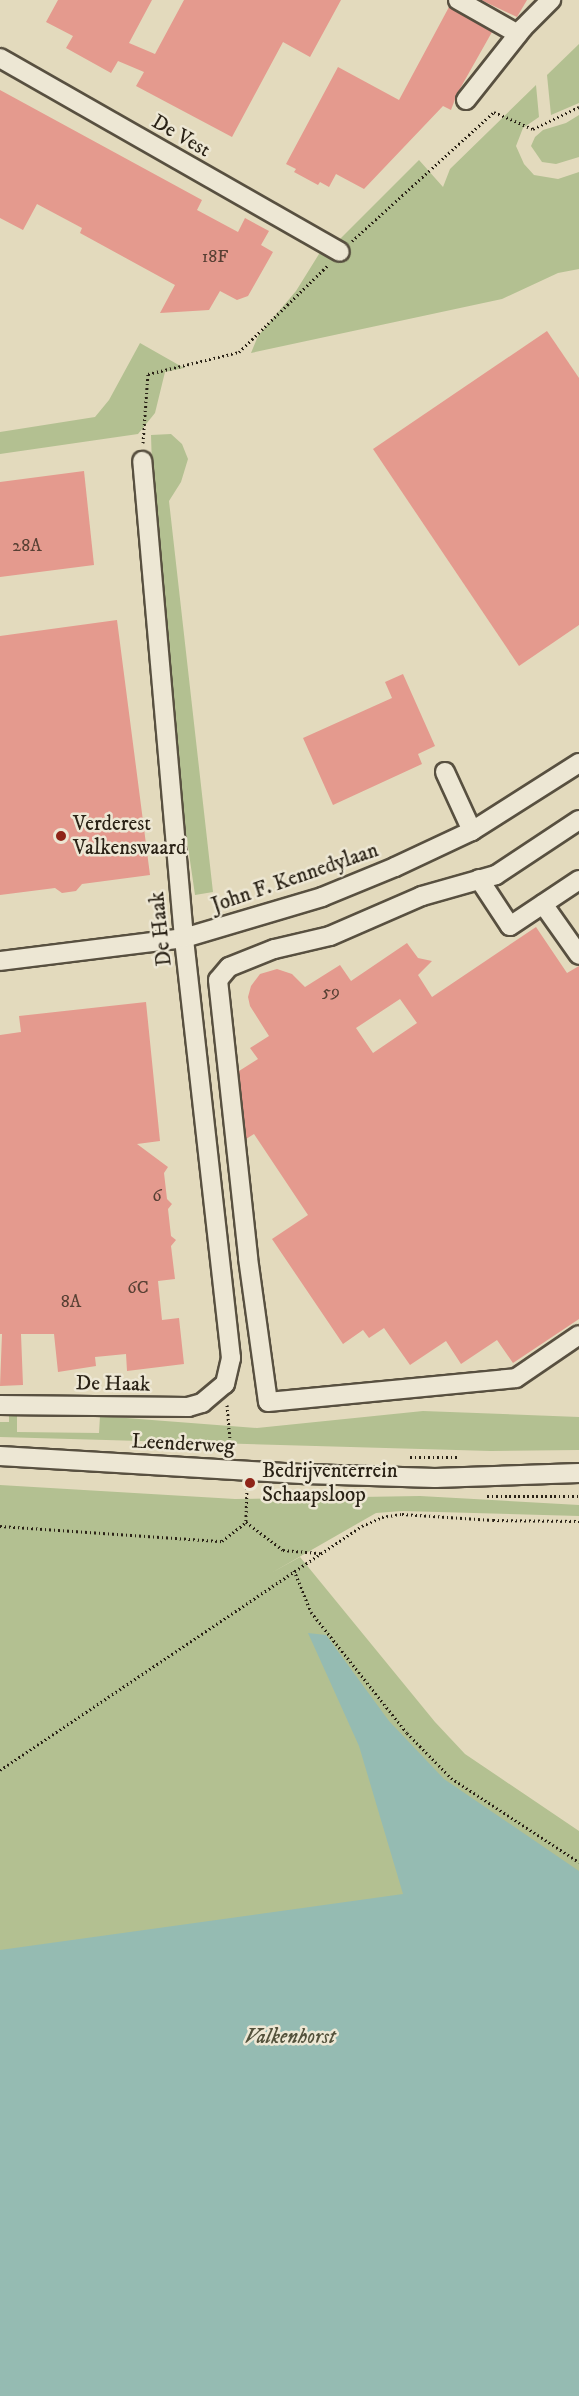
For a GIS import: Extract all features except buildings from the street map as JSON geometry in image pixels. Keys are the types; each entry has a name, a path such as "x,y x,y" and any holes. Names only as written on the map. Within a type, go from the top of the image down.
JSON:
{"street":[{"path":"458,0 518,34"},
{"path":"466,100 518,34 551,0"},
{"name":"De Vest","path":"0,58 340,252"},
{"name":"De Haak","path":"0,1405 188,1407 202,1403 225,1384 231,1358 184,938 142,461"},
{"name":"John F. Kennedylaan","path":"0,961 184,938 322,897 395,867 472,831 579,763"},
{"path":"445,772 472,831"},
{"path":"579,820 496,875 422,896 330,936 274,949 230,967 218,980 248,1257 268,1402 516,1378 579,1335"},
{"path":"479,879 510,926 579,880"},
{"path":"543,904 579,955"},
{"name":"Leenderweg","path":"0,1456 231,1462 435,1478 579,1473"}],"path":[{"path":"219,1389 227,1404 231,1462"},
{"name":"Leenderweg","path":"220,1453 231,1462 241,1454"},
{"path":"406,1457 466,1457"},
{"path":"0,1526 222,1541 246,1522 247,1488"},
{"path":"0,1770 362,1526 382,1518 402,1514 493,1520 579,1521"},
{"path":"246,1522 283,1550 321,1553"},
{"path":"294,1570 311,1612 407,1733 451,1778 579,1862"}],"green space":[{"path":"579,44 579,103 551,115 547,75"},
{"path":"536,85 539,117 523,128 516,146 524,164 534,175 558,179 579,172 579,269 558,273 502,299 251,353 258,336 296,291 319,254 337,242 419,160 443,187 450,169"},
{"path":"579,115 579,157 556,164 542,162 531,146 535,137 543,130 566,123"},
{"path":"140,343 184,368 165,372 155,413 138,434 0,454 0,432 95,417 109,400"},
{"path":"171,434 182,444 188,459 181,482 169,501 213,892 195,895 186,833 153,499 151,435"},
{"path":"423,1411 579,1417 579,1450 491,1451 0,1437 0,1422 9,1422 9,1415 17,1415 17,1432 99,1433 100,1416 257,1428"},
{"name":"Valkenhorst","path":"0,1485 235,1499 420,1496 579,1505 579,1516 402,1511 376,1513 273,1572 300,1557 435,1722 465,1754 579,1831 579,2396 0,2396"}],"water":[{"name":"Valkenhorst","path":"308,1633 326,1635 389,1721 444,1779 579,1871 579,2396 0,2396 0,1950 403,1894 359,1746"}],"place":[{"name":"Verderest Valkenswaard","path":"61,836"},
{"name":"Bedrijventerrein Schaapsloop","path":"250,1483"}]}
